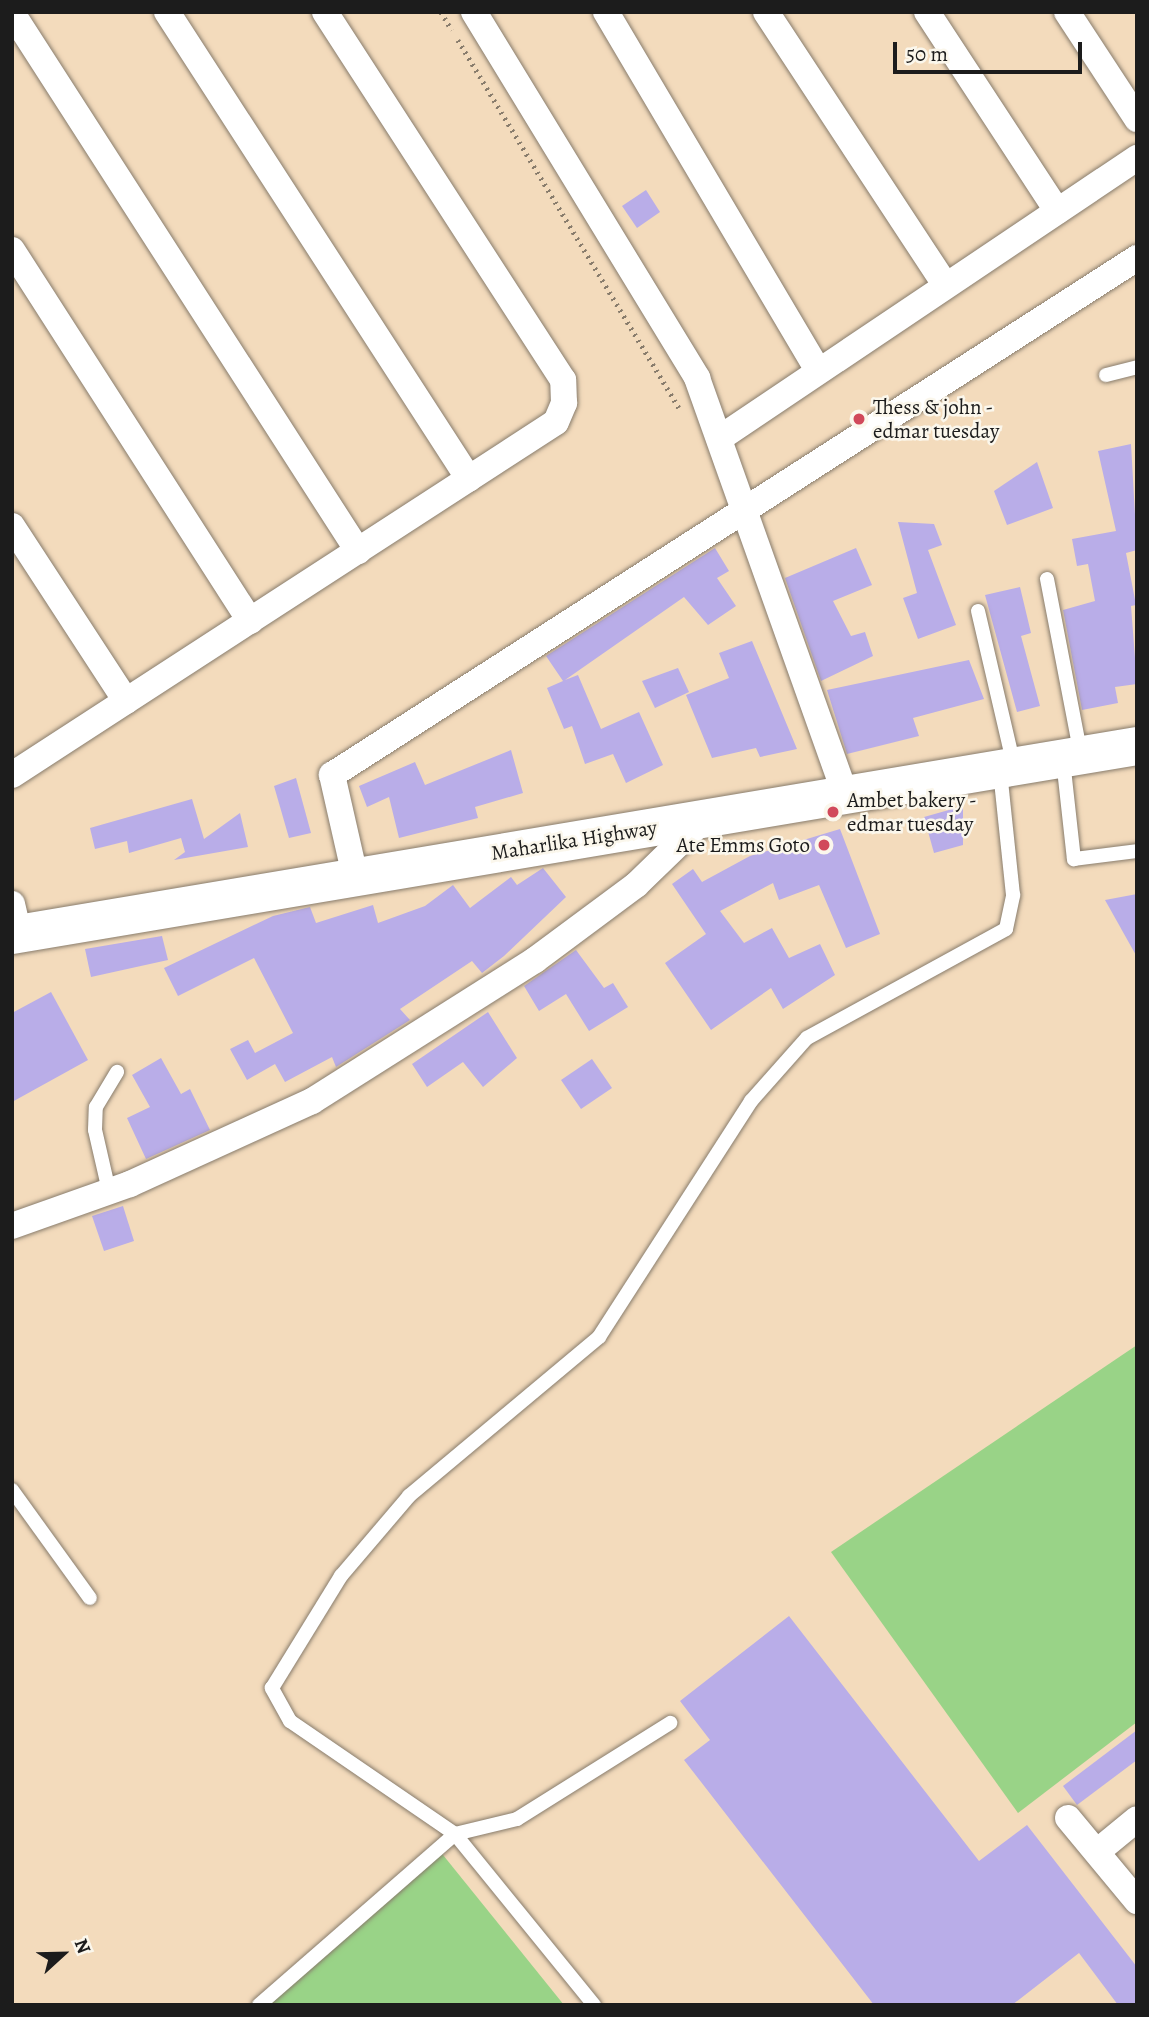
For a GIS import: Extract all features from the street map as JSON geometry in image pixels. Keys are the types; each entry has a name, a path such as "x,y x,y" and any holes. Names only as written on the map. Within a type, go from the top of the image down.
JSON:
{"highway":[{"name":"Maharlika Highway","path":"15,925 355,876 846,797 1137,746"}],"street":[{"path":"167,12 469,479"},
{"path":"12,775 556,422 563,380 325,12"},
{"path":"474,12 697,377 723,436 750,511 846,797"},
{"path":"606,12 817,369"},
{"path":"766,12 945,284"},
{"path":"927,12 1057,211"},
{"path":"1068,12 1137,119"},
{"path":"12,13 358,551"},
{"path":"723,436 817,369 1137,158"},
{"path":"12,250 250,621"},
{"path":"355,876 332,775 750,511 1137,258"},
{"path":"12,526 126,701"},
{"path":"12,1226 109,1191 312,1101 459,1010 636,884 704,819"},
{"path":"1068,1818 1137,1900"},
{"path":"1098,1851 1137,1819"}],"lane":[{"path":"1106,375 1137,367"},
{"path":"1047,579 1072,757 1074,859 1137,851"},
{"path":"594,2005 455,1834 290,1721 272,1688 286,1661 341,1576 409,1496 599,1337 751,1101 807,1038 1006,929 1013,895 1007,768 978,611"},
{"path":"109,1191 95,1130 96,1107 117,1072"},
{"path":"12,1490 90,1598"},
{"path":"259,2005 455,1834 517,1819 670,1723"}],"path":[{"path":"441,12 684,416 723,436"}],"green space":[{"path":"1137,1345 1137,1722 1018,1813 831,1552"},
{"path":"439,1850 564,2005 260,2005"}],"building":[{"path":"646,190 660,212 637,228 622,206"},
{"path":"1131,444 1137,550 1126,553 1136,605 1131,606 1137,684 1115,687 1118,703 1082,710 1063,610 1095,601 1088,564 1077,566 1072,539 1116,531 1098,451"},
{"path":"1037,462 1053,508 1007,525 994,491"},
{"path":"898,522 934,524 942,545 928,550 956,625 918,639 903,598 917,593"},
{"path":"715,548 729,571 717,578 736,606 708,625 684,597 565,680 578,675 601,729 639,712 663,765 626,783 613,754 585,764 572,726 564,729 547,688 563,681 546,656"},
{"path":"856,548 872,585 833,601 851,636 865,632 873,656 821,681 785,578"},
{"path":"1020,587 1031,633 1021,636 1040,706 1017,712 985,595"},
{"path":"752,641 797,749 760,757 756,748 712,758 686,695 729,678 719,653"},
{"path":"969,660 984,699 913,718 919,736 847,754 827,690"},
{"path":"678,668 689,692 655,708 642,681"},
{"path":"511,750 523,793 475,807 478,818 399,838 389,797 367,807 359,786 415,762 425,785"},
{"path":"296,778 311,833 289,838 274,786"},
{"path":"192,799 204,839 240,813 248,847 174,860 185,852 181,838 129,853 127,841 95,849 90,828"},
{"path":"963,806 963,845 934,853 924,817"},
{"path":"840,829 880,934 846,948 819,885 779,900 773,883 720,911 744,943 772,928 789,958 820,944 835,975 783,1009 771,988 711,1030 665,963 706,934 672,884 693,869 702,882 750,856"},
{"path":"543,868 566,897 504,956 482,973 472,961 400,1009 410,1020 336,1067 332,1057 285,1082 275,1064 247,1080 230,1049 248,1040 255,1053 293,1033 254,958 178,996 164,968 273,916 310,907 316,923 373,905 378,923 425,906 453,885 470,908 511,877 517,885"},
{"path":"1137,894 1137,957 1105,900"},
{"path":"162,936 168,960 91,977 85,949"},
{"path":"576,950 604,988 613,983 628,1007 589,1031 566,994 539,1011 524,986"},
{"path":"51,992 88,1060 12,1102 12,1013"},
{"path":"488,1012 517,1058 483,1087 463,1062 427,1087 412,1064"},
{"path":"161,1058 181,1094 190,1089 210,1130 146,1159 127,1118 150,1107 132,1075"},
{"path":"592,1059 612,1088 581,1109 561,1080"},
{"path":"123,1206 134,1241 104,1251 92,1216"},
{"path":"789,1616 979,1861 1027,1825 1137,1967 1137,2005 1118,2005 1079,1953 1012,2005 874,2005 684,1760 710,1740 680,1701"},
{"path":"1137,1730 1137,1760 1077,1805 1063,1786"}],"place":[{"name":"Thess & john - edmar tuesday","path":"859,419"},
{"name":"Ambet bakery - edmar tuesday","path":"833,812"},
{"name":"Ate Emms Goto","path":"824,845"}]}
